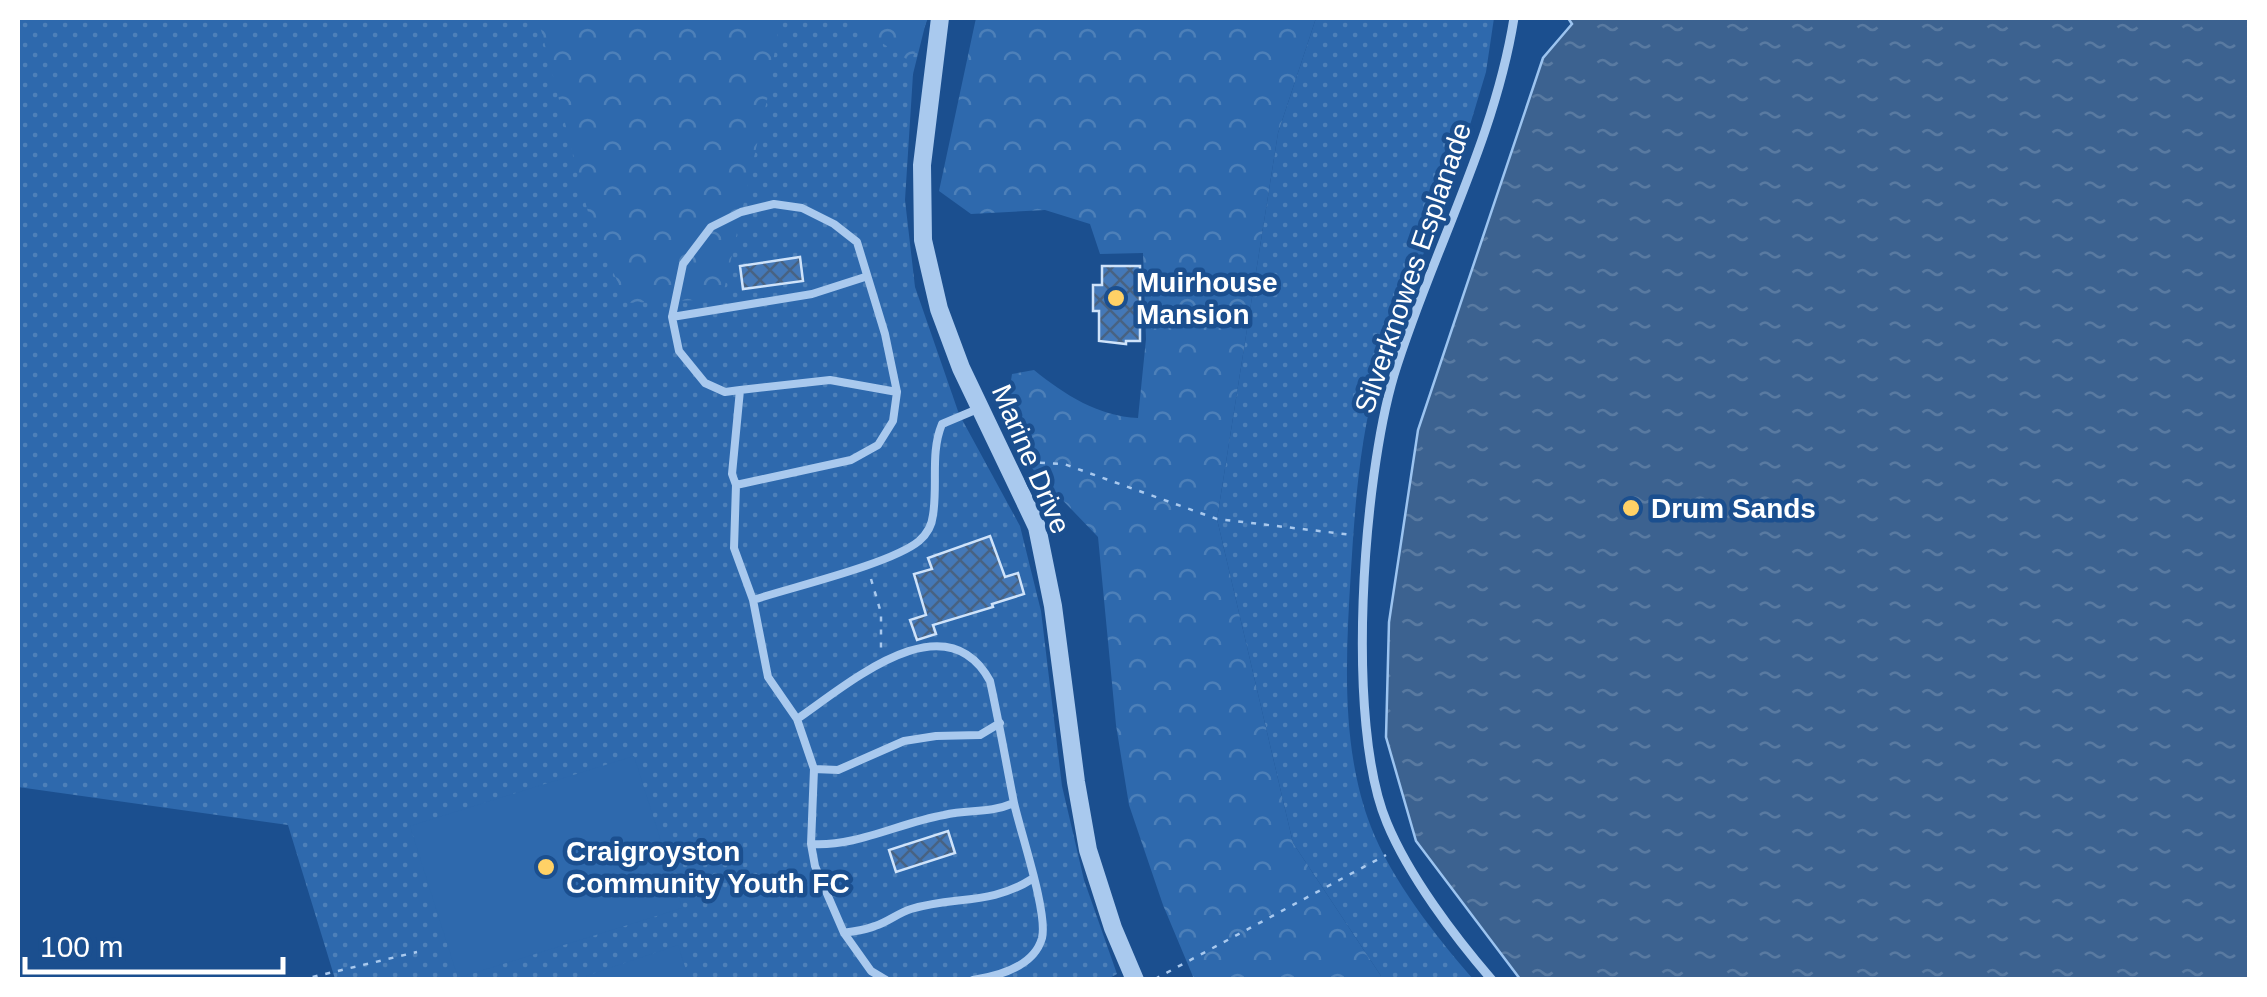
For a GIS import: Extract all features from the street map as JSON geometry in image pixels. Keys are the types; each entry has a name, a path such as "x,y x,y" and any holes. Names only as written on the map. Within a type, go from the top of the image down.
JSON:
{"street":[{"name":"Marine Drive","path":"940,18 922,165 923,240 939,309 980,408 1037,526 1053,606 1088,850 1113,928 1135,980"},
{"name":"Silverknowes Esplanade","path":"1492,980 1426,892 1387,824 1374,780 1364,702 1364,602 1381,422 1395,372 1470,177 1508,60 1514,18"}],"lane":[{"path":"736,485 851,460 878,445 893,421 897,392 885,334 857,242 834,224 802,208 774,204 742,212 711,227 682,264 672,317 679,350 705,382 725,392 830,380 897,392"},
{"path":"672,317 812,294 865,277"},
{"path":"740,390 732,474 736,485 734,548 752,600 768,677 798,719 814,769 815,866 844,933 870,971 886,980"},
{"path":"752,600 868,564 916,544 928,532 933,516 935,441 942,424 980,408"},
{"path":"798,719 882,661 929,646 952,648 981,665 990,682 1014,803 1044,916 1041,942 1026,962 995,976 973,980"},
{"path":"814,769 838,770 904,741 980,735 1000,723"},
{"path":"812,844 839,846 947,814 994,812 1014,803"},
{"path":"844,933 874,926 908,910 957,899 987,899 1032,879"}],"path":[{"path":"1006,460 1064,464 1217,519 1370,536"},
{"path":"868,564 881,613 882,661"},
{"path":"1154,980 1400,848"},
{"path":"300,980 417,952"}],"green space":[{"path":"18,18 927,18 913,74 905,200 915,287 959,414 1020,526 1041,611 1062,786 1084,880 1117,974 1106,980 335,979 288,825 18,787"},
{"path":"538,18 780,18 767,100 722,299 627,303 590,220"},
{"path":"844,18 928,18 911,62"},
{"path":"976,18 1316,18 1278,133 1217,519 1293,843 1383,979 1194,979 1163,905 1129,805 1116,725 1098,537 1025,461 1008,400 1012,374 1034,370 1083,403 1138,418 1146,339 1143,253 1100,254 1090,224 1045,210 971,214 939,191"},
{"path":"1316,18 1494,18 1486,72 1460,158 1372,397 1357,495 1348,634 1350,733 1354,765 1371,827 1403,887 1473,979 1383,979 1293,843 1217,519 1278,133"},
{"name":"Craigroyston Community Youth FC","path":"634,756 682,908 458,978 410,826"},
{"path":"678,945 689,979 587,979 586,976"}],"water":[{"name":"Drum Sands","path":"1568,18 2249,18 2249,979 1520,979 1416,841 1386,737 1389,622 1418,430 1543,58 1572,24"}],"building":[{"path":"800,257 803,281 743,289 740,266"},
{"name":"Muirhouse Mansion","path":"1102,266 1140,266 1140,341 1099,341 1099,311 1093,311 1093,285 1102,285"},
{"path":"990,536 1005,577 1018,573 1024,594 933,625 936,634 917,640 910,620 926,615 914,574 932,569 928,558"},
{"path":"948,831 955,853 896,872 889,850"}],"place":[{"name":"Muirhouse Mansion","path":"1116,298"},
{"name":"Drum Sands","path":"1631,508"},
{"name":"Craigroyston Community Youth FC","path":"546,867"}]}
